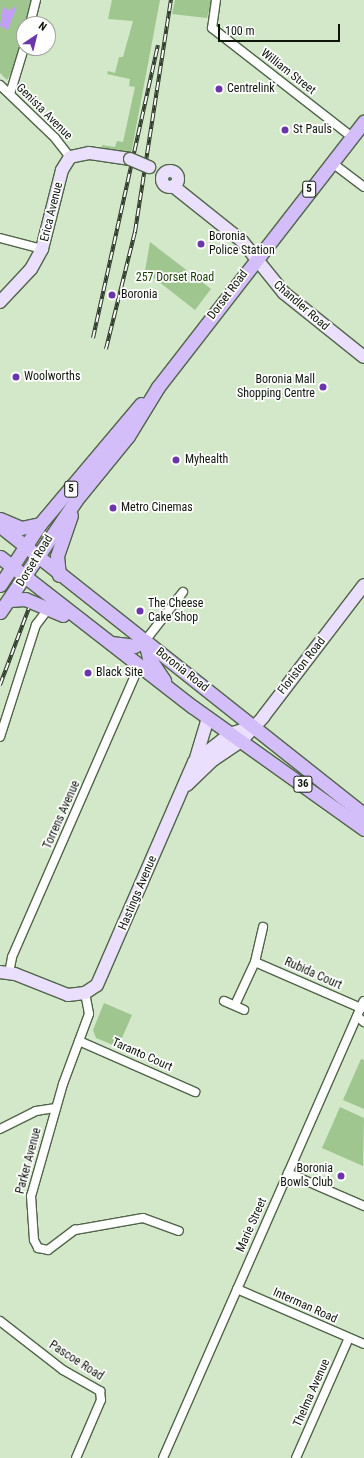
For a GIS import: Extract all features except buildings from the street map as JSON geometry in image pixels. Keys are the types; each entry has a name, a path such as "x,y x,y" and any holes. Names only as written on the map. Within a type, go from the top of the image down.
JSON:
{"main road":[{"name":"Dorset Road","path":"0,585 40,524 153,393 364,121"},
{"name":"Chandler Road","path":"70,157 89,153 130,159 165,175 175,173 176,183 242,241 284,293 364,357"},
{"name":"Erica Avenue","path":"0,302 31,270 42,249 62,170 70,157"},
{"name":"Dorset Road","path":"0,612 26,578 37,558 76,500 115,454 148,406 153,393"},
{"path":"59,574 58,556 76,500"},
{"path":"0,519 21,528 40,524"},
{"name":"Boronia Road","path":"0,526 37,558 254,726 364,815"},
{"name":"Boronia Road","path":"0,557 91,630 193,708 364,829"},
{"name":"Floriston Road","path":"254,726 364,585"},
{"name":"Boronia Road","path":"10,600 19,598 49,608 91,630"},
{"path":"108,642 134,646 145,641 149,658 172,692"},
{"path":"193,708 206,690"},
{"path":"194,762 208,718"},
{"name":"Hastings Avenue","path":"85,993 103,975 185,787 194,762 254,726"},
{"name":"Hastings Avenue","path":"185,787 235,738"},
{"path":"4,973 64,995 85,993"}],"street":[{"path":"32,16 36,0"},
{"name":"William Street","path":"216,0 211,26 352,137"},
{"path":"10,94 22,56"},
{"name":"Genista Avenue","path":"0,85 55,138 70,157"},
{"path":"331,162 364,187"},
{"path":"0,238 42,249"},
{"path":"145,641 183,592"},
{"path":"0,737 37,622 49,608"},
{"name":"Torrens Avenue","path":"4,973 139,666"},
{"path":"235,1005 255,962 262,928"},
{"name":"Rubida Court","path":"255,962 362,1005"},
{"path":"56,1108 89,1010 85,993"},
{"path":"224,1000 244,1010"},
{"name":"Marie Street","path":"163,1458 288,1173 361,1019 362,1005"},
{"name":"Taranto Court","path":"79,1041 194,1092"},
{"name":"Parker Avenue","path":"0,1129 36,1111 56,1108 30,1196 33,1235 38,1248 48,1250 75,1230 143,1218 179,1231"},
{"path":"288,1173 364,1206"},
{"name":"Interman Road","path":"237,1289 364,1344"},
{"name":"Pascoe Road","path":"0,1321 63,1370 100,1391 100,1403 76,1458"},
{"name":"Thelma Avenue","path":"296,1458 349,1338"}],"green space":[{"path":"0,0 31,0 27,16 16,16 17,56 14,68 7,80 0,73"},
{"path":"112,0 160,0 131,154 102,148 102,145 115,147 117,141 123,142 135,87 129,86 130,79 107,74 108,71 115,73 119,57 123,57 133,21 108,19"},
{"path":"175,0 212,0 207,18 172,14"},
{"name":"257 Dorset Road","path":"150,242 211,289 195,310 145,271"},
{"path":"104,1003 132,1015 118,1047 96,1038 93,1030"},
{"path":"361,1059 364,1060 364,1109 343,1100"},
{"path":"340,1107 364,1118 363,1166 322,1148"}],"shaded area":[{"path":"17,6 8,30 0,26 3,7 9,10"}],"railway":[{"path":"106,349 135,232 171,0"},
{"path":"93,338 158,45"},
{"path":"0,685 29,608"}],"place":[{"name":"Centrelink","path":"219,89"},
{"name":"St Pauls","path":"285,130"},
{"name":"Boronia Police Station","path":"201,244"},
{"name":"Boronia","path":"112,295"},
{"name":"Woolworths","path":"16,377"},
{"name":"Boronia Mall Shopping Centre","path":"323,387"},
{"name":"Myhealth","path":"176,460"},
{"name":"Metro Cinemas","path":"113,508"},
{"name":"The Cheese Cake Shop","path":"140,611"},
{"name":"Black Site","path":"88,673"},
{"name":"Boronia Bowls Club","path":"341,1176"}]}
